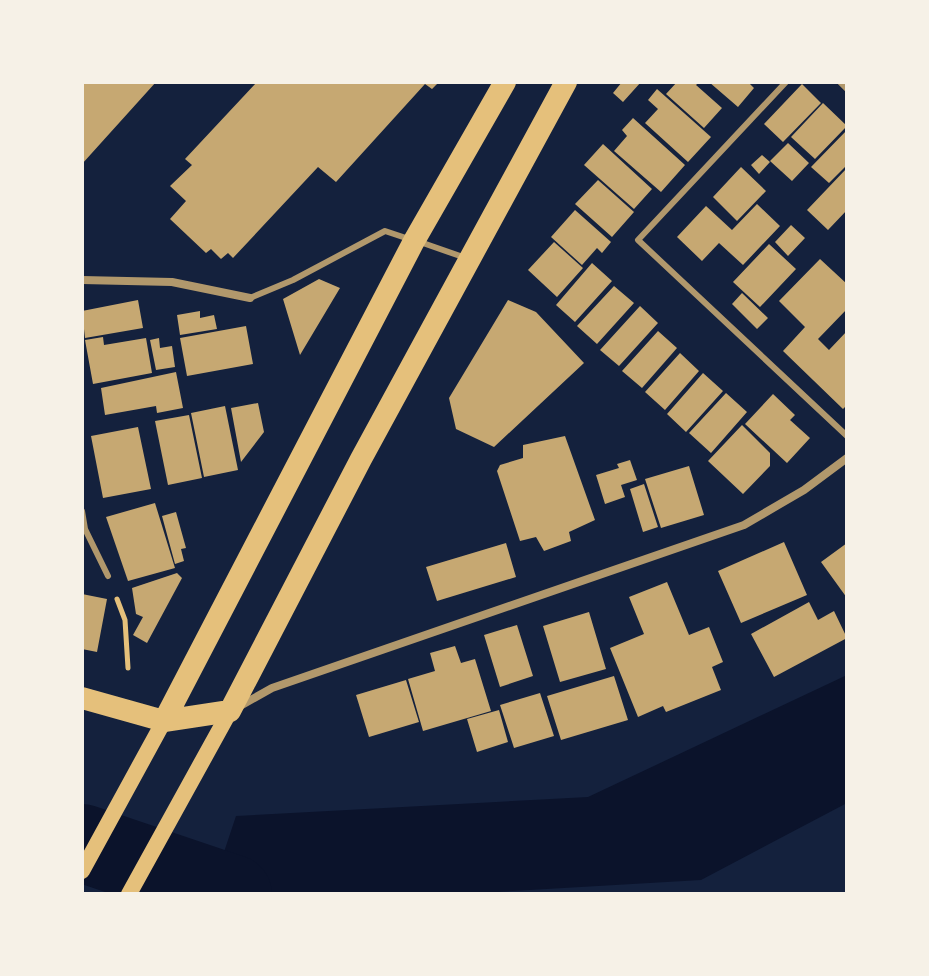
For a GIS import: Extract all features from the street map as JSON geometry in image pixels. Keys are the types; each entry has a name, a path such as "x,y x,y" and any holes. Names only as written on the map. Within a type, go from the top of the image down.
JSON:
{"highway":[{"path":"164,721 414,241 505,82"},
{"path":"82,698 164,721 230,711 566,82"}],"main road":[{"path":"129,894 230,711"},
{"path":"82,871 164,721"}],"street":[{"path":"82,280 172,282 250,298"},
{"path":"230,711 285,683 744,525 804,490 847,458"}],"lane":[{"path":"786,82 638,240 847,436"},
{"path":"840,82 847,89"},
{"path":"250,298 293,280 385,231 470,259"},
{"path":"82,511 85,529 108,576"}],"path":[{"path":"108,576 125,620 128,668"}],"water":[{"path":"847,675 847,803 701,880 463,894 210,894 236,816 588,797"}],"building":[{"path":"82,82 156,82 82,164"},
{"path":"257,82 439,82 432,89 425,84 336,182 318,167 233,258 228,253 221,259 211,249 206,253 170,219 186,201 170,186 192,165 185,159"},
{"path":"622,82 641,82 623,102 613,93"},
{"path":"677,82 699,82 696,85 722,108 704,128 666,94"},
{"path":"709,82 748,82 754,88 738,107"},
{"path":"802,84 821,103 783,142 764,124"},
{"path":"657,89 711,137 688,162 645,123 658,109 648,100"},
{"path":"823,103 847,126 815,159 791,137"},
{"path":"633,118 685,165 661,192 614,151 627,136 622,130"},
{"path":"847,130 847,165 829,183 811,167"},
{"path":"788,143 809,163 792,181 770,161"},
{"path":"603,144 652,189 634,209 584,165"},
{"path":"762,155 770,162 759,174 751,165"},
{"path":"741,167 766,191 737,221 713,197"},
{"path":"847,168 847,210 828,230 807,210"},
{"path":"598,180 634,212 612,237 575,204"},
{"path":"757,204 780,226 743,265 719,243 702,261 677,237 706,206 732,230"},
{"path":"575,210 611,242 602,253 597,248 582,265 551,237"},
{"path":"791,225 805,238 788,256 775,242"},
{"path":"554,242 583,268 557,297 528,270"},
{"path":"769,244 796,269 760,307 733,282"},
{"path":"820,259 847,284 847,309 818,339 829,350 847,331 847,405 843,409 783,351 805,327 779,301"},
{"path":"592,263 612,281 575,322 556,305"},
{"path":"319,279 340,288 300,355 283,299"},
{"path":"614,286 634,303 597,344 577,326"},
{"path":"742,293 768,318 757,329 732,304"},
{"path":"138,300 143,328 85,338 82,311"},
{"path":"508,300 536,312 584,363 494,447 456,429 449,398"},
{"path":"640,306 658,323 619,366 600,350"},
{"path":"200,311 200,318 214,315 217,329 180,335 177,315"},
{"path":"246,326 253,364 187,376 180,338"},
{"path":"658,331 677,348 642,388 622,371"},
{"path":"103,337 104,345 146,338 152,373 93,384 85,340"},
{"path":"159,338 160,348 172,346 175,367 156,370 150,340"},
{"path":"680,353 699,371 665,410 645,392"},
{"path":"176,372 183,408 157,413 156,406 105,415 101,388"},
{"path":"703,373 723,391 686,432 667,414"},
{"path":"726,393 747,412 711,453 689,433"},
{"path":"773,394 795,415 790,420 810,438 787,463 745,424"},
{"path":"258,403 264,432 241,462 231,408"},
{"path":"225,406 238,470 204,477 191,413"},
{"path":"189,415 202,478 168,485 155,421"},
{"path":"742,425 770,453 770,466 743,494 708,461"},
{"path":"138,427 151,489 103,498 91,436"},
{"path":"565,436 595,520 569,532 571,541 544,551 536,537 520,541 497,471 500,465 523,458 523,445"},
{"path":"630,460 637,480 621,485 625,497 605,504 596,475 619,468 617,464"},
{"path":"689,466 704,515 661,528 645,479"},
{"path":"644,484 658,527 643,532 630,489"},
{"path":"155,503 175,568 128,581 106,517"},
{"path":"176,512 186,548 181,549 184,561 175,564 162,516"},
{"path":"784,542 807,595 741,623 718,571"},
{"path":"506,543 516,577 437,601 426,567"},
{"path":"847,543 847,598 821,562"},
{"path":"177,573 182,578 147,643 133,635 143,617 136,614 132,588"},
{"path":"667,582 689,635 709,627 723,662 712,667 721,690 666,712 663,706 638,717 610,648 644,634 629,597"},
{"path":"82,594 107,599 97,652 82,649"},
{"path":"809,602 818,620 834,611 847,638 774,677 751,634"},
{"path":"589,612 606,669 560,682 543,626"},
{"path":"517,625 533,676 500,687 484,635"},
{"path":"455,646 461,663 475,659 491,711 423,731 408,679 435,671 430,653"},
{"path":"614,676 628,720 561,740 547,696"},
{"path":"406,680 419,722 369,737 356,695"},
{"path":"540,693 554,736 514,748 500,705"},
{"path":"499,710 508,742 477,752 467,719"}],"waterway":[{"path":"82,843 233,894"}]}
